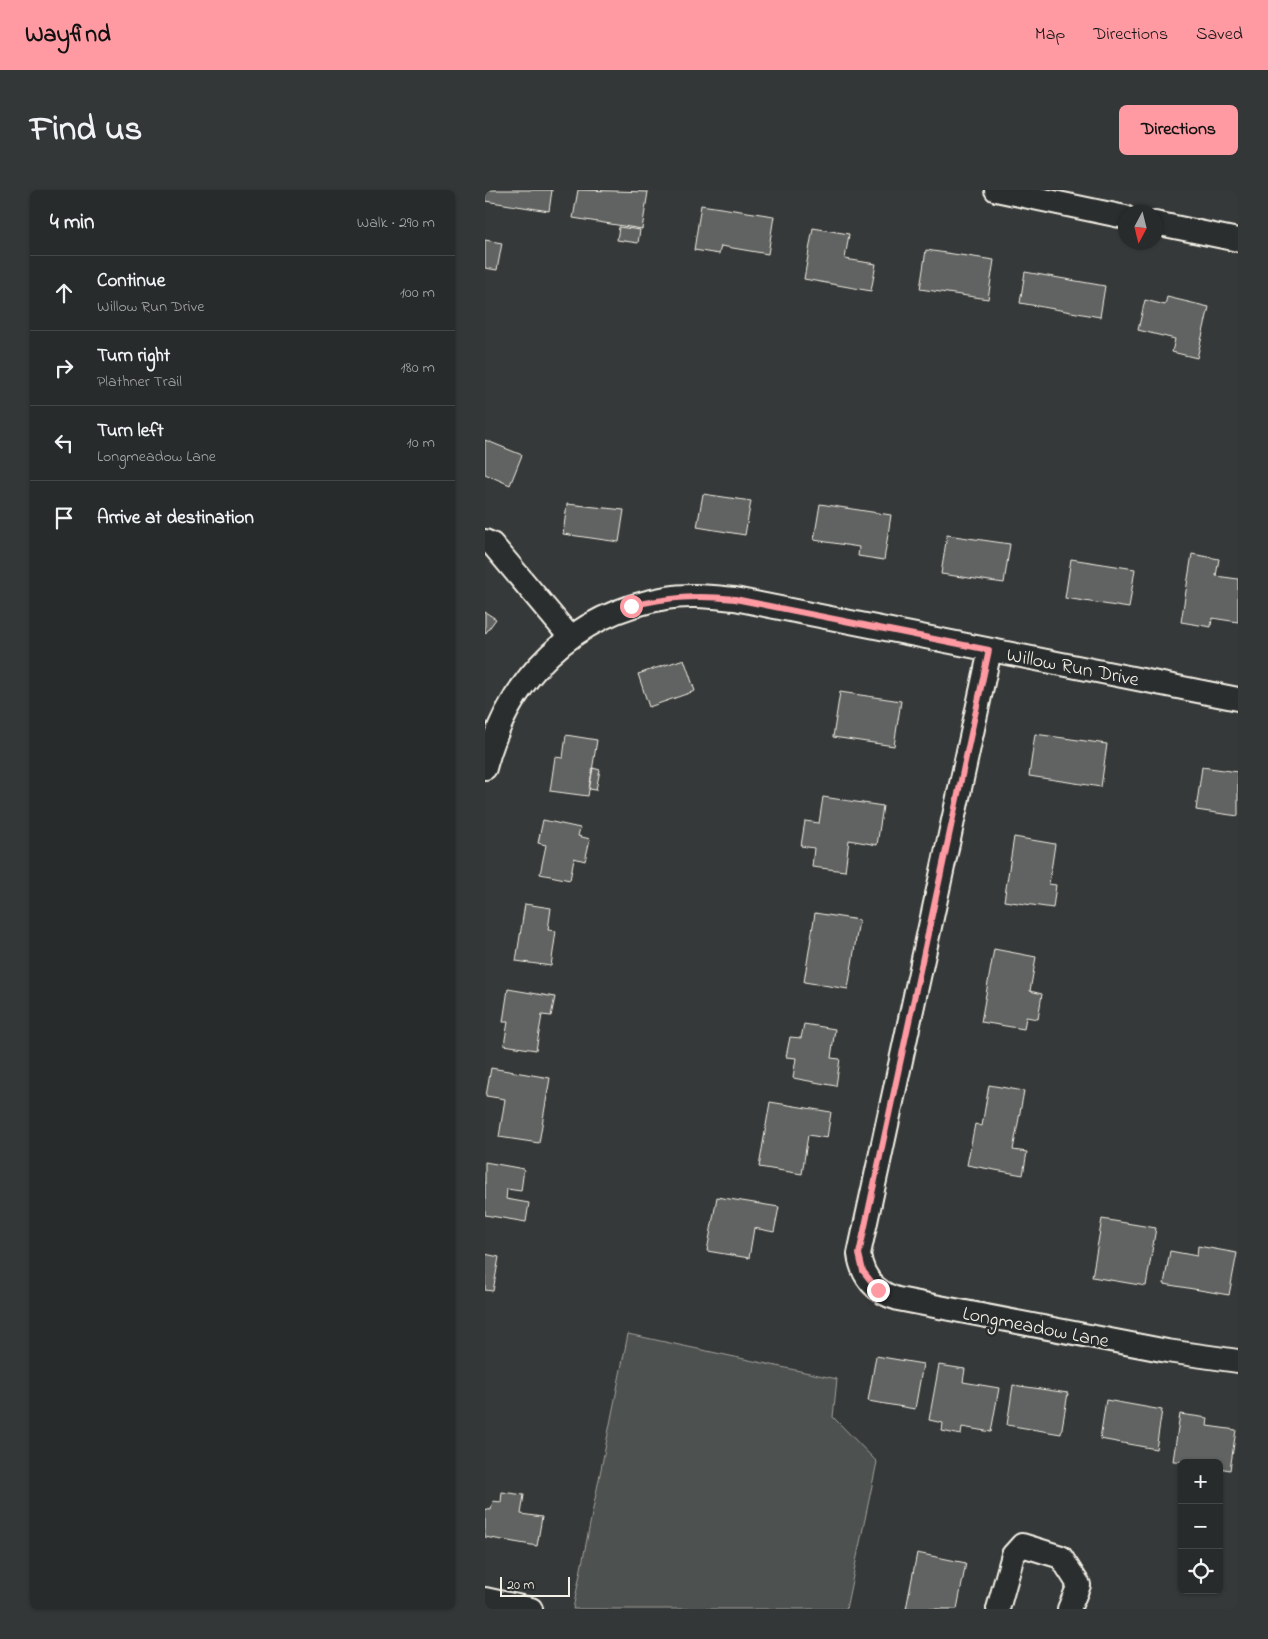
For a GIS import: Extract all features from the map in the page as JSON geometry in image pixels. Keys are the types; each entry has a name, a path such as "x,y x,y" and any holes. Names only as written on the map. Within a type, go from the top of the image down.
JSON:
{"street":[{"path":"995,190 1118,216"},
{"path":"1163,225 1238,240"},
{"path":"485,541 492,544 570,637"},
{"name":"Willow Run Drive","path":"485,768 504,715 523,683 544,659 570,637 600,619 631,606 668,598 701,596 735,599 1238,699"},
{"name":"Longmeadow Lane","path":"989,650 859,1254 867,1278 878,1290 892,1297 1167,1351 1238,1360"},
{"path":"998,1609 1013,1556 1022,1545 1061,1557 1079,1585 1069,1609"},
{"path":"485,1599 531,1609"}],"shaded area":[{"path":"628,1334 837,1379 833,1417 877,1462 846,1609 573,1609"}],"building":[{"path":"485,190 552,190 549,211 485,201"},
{"path":"578,190 648,192 642,229 573,218"},
{"path":"701,205 774,216 768,254 721,246 719,254 694,250"},
{"path":"619,227 640,230 638,243 617,240"},
{"path":"813,228 849,234 845,259 876,264 871,291 804,279"},
{"path":"485,240 502,243 497,270 485,268"},
{"path":"926,250 994,260 988,299 920,289"},
{"path":"1025,272 1105,286 1100,317 1020,303"},
{"path":"1167,297 1209,307 1197,358 1172,352 1175,339 1138,330 1145,300 1165,305"},
{"path":"485,440 522,455 510,485 485,474"},
{"path":"703,494 751,501 745,535 697,527"},
{"path":"567,504 624,510 619,542 563,534"},
{"path":"820,504 891,515 884,560 858,556 859,547 814,540"},
{"path":"947,535 1010,544 1004,583 941,574"},
{"path":"1192,554 1219,559 1216,576 1238,579 1238,622 1212,618 1211,627 1181,622"},
{"path":"1071,559 1135,569 1129,608 1065,598"},
{"path":"485,612 496,619 485,634"},
{"path":"684,659 695,691 649,707 638,674"},
{"path":"840,692 901,701 894,746 833,737"},
{"path":"1035,734 1107,744 1101,787 1029,776"},
{"path":"566,735 597,740 588,796 550,791 555,757 563,758"},
{"path":"1202,767 1238,772 1238,816 1196,810"},
{"path":"593,768 600,770 596,790 589,789"},
{"path":"823,797 883,806 877,845 849,840 845,871 812,867 814,848 801,846 805,821 819,823"},
{"path":"543,820 580,828 578,836 590,839 585,861 574,858 570,880 540,874 546,845 538,843"},
{"path":"1014,837 1055,844 1049,884 1056,885 1053,908 1004,901"},
{"path":"525,904 551,908 548,930 556,931 551,966 516,961"},
{"path":"815,913 859,920 848,989 804,982"},
{"path":"994,949 1036,957 1030,991 1042,994 1038,1019 1026,1017 1024,1029 981,1022"},
{"path":"508,989 555,997 551,1016 542,1015 536,1050 504,1045 508,1022 503,1022"},
{"path":"804,1024 835,1029 831,1058 840,1059 836,1086 793,1078 796,1058 786,1057 790,1037 801,1038"},
{"path":"491,1068 550,1078 539,1143 499,1137 505,1099 486,1096"},
{"path":"989,1085 1024,1091 1013,1150 1027,1152 1023,1175 967,1165 975,1124 982,1126"},
{"path":"770,1102 831,1112 827,1138 808,1135 802,1174 759,1167"},
{"path":"485,1162 524,1169 521,1191 507,1189 506,1199 529,1203 526,1222 485,1215"},
{"path":"717,1197 779,1207 774,1232 754,1228 749,1258 707,1251"},
{"path":"1102,1219 1156,1228 1146,1286 1092,1277"},
{"path":"1198,1246 1237,1253 1229,1295 1164,1284 1170,1251 1197,1256"},
{"path":"485,1254 499,1257 493,1291 485,1290"},
{"path":"876,1356 923,1364 915,1409 868,1401"},
{"path":"939,1365 965,1369 963,1382 999,1388 991,1432 962,1427 961,1435 942,1431 943,1423 929,1420"},
{"path":"1013,1385 1068,1393 1061,1434 1007,1425"},
{"path":"1106,1400 1162,1410 1156,1449 1100,1439"},
{"path":"1180,1414 1208,1418 1207,1426 1236,1430 1230,1470 1223,1469 1223,1459 1178,1459 1178,1461 1173,1461"},
{"path":"502,1492 524,1495 521,1514 542,1517 537,1546 485,1537 485,1509 491,1510 493,1501 501,1502"},
{"path":"917,1553 966,1563 957,1609 906,1609"}],"route":[{"path":"631,606 668,598 701,596 735,599 989,650 859,1254 863,1271 878,1290"}]}
